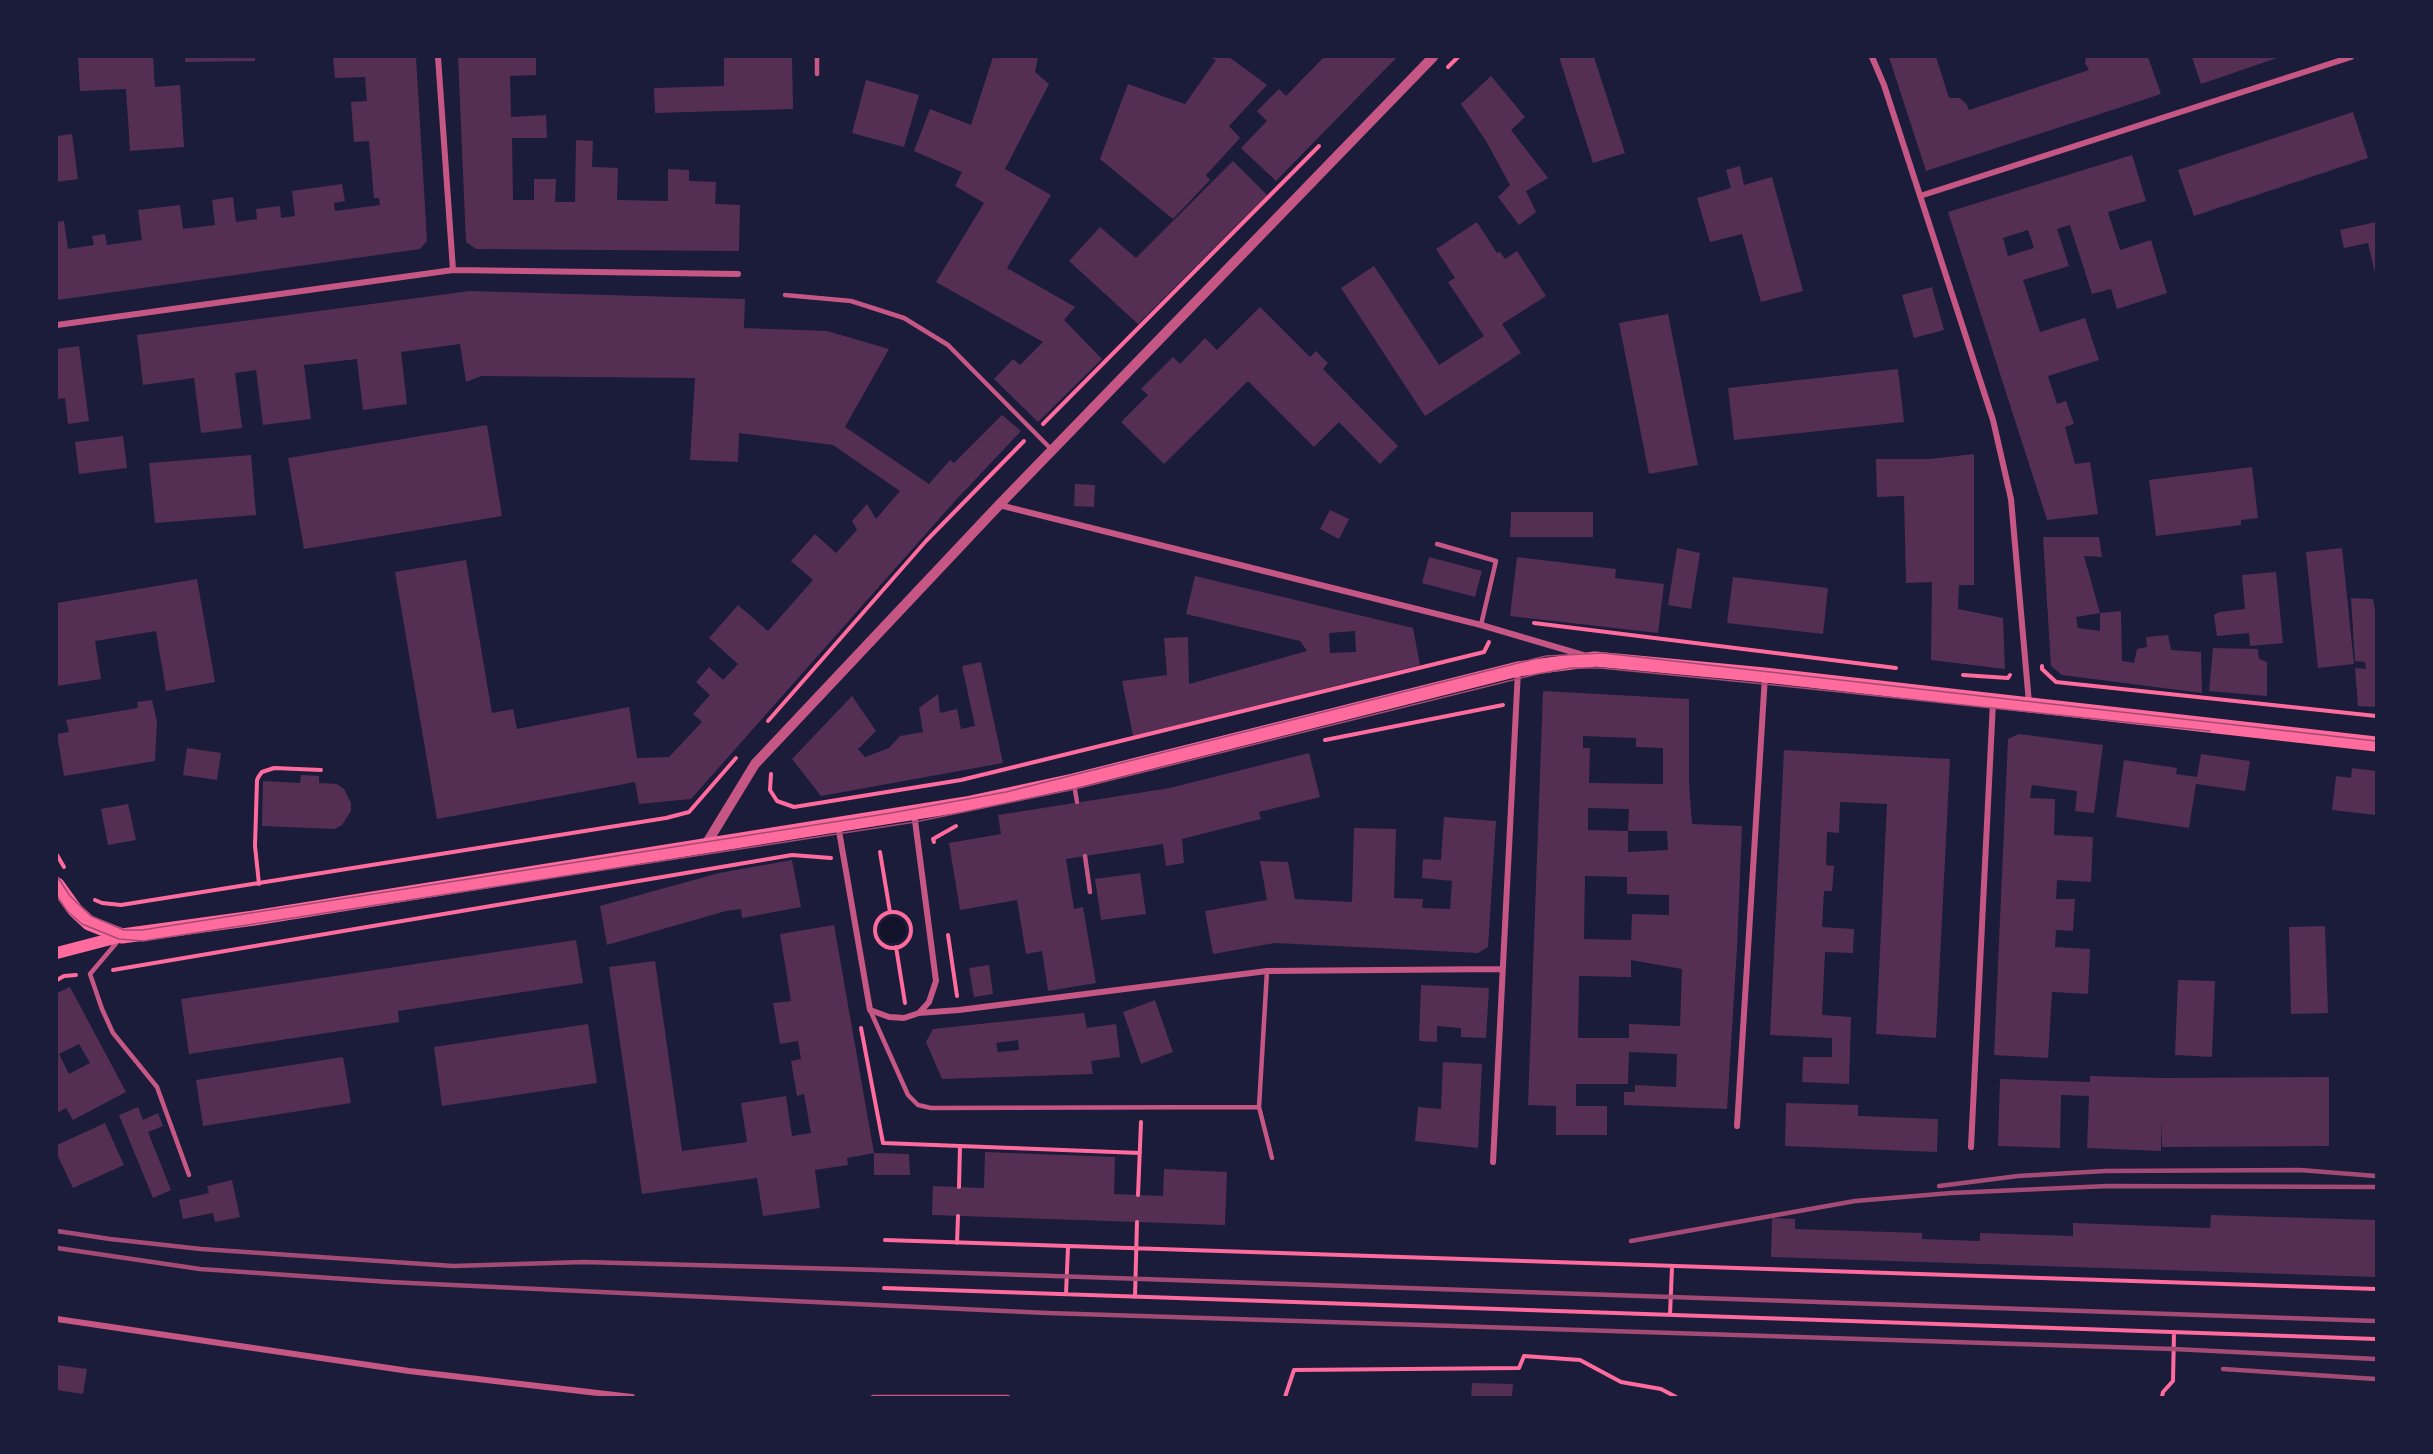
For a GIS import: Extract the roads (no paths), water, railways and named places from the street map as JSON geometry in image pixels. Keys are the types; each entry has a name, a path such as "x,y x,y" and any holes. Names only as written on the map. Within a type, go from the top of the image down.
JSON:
{"main road":[{"path":"57,953 122,936 265,916 914,812 1073,781 1518,669 1595,659 1765,675 2376,744"},
{"path":"57,885 75,910 89,923 122,936"}],"street":[{"path":"438,57 453,270"},
{"path":"705,846 755,764 999,505 1433,57"},
{"path":"1872,57 1884,85 1993,420 2011,499 2030,705"},
{"path":"1920,196 2351,57"},
{"path":"57,325 453,270 738,274"},
{"path":"999,505 1481,625 1595,659"},
{"path":"1493,1162 1518,669"},
{"path":"1737,1126 1765,675"},
{"path":"1971,1147 1993,701"},
{"path":"914,812 936,981 933,996 919,1013"},
{"path":"838,825 870,1010 890,1017 907,1017 919,1013 959,1010 1266,971 1502,969"},
{"path":"57,1319 409,1371 632,1397"}],"lane":[{"path":"817,57 817,74"},
{"path":"785,295 851,301 904,318 948,345 1052,450"},
{"path":"1437,544 1496,561 1481,625"},
{"path":"1073,781 1077,802"},
{"path":"1085,856 1090,892"},
{"path":"122,936 90,974 113,1033 157,1087 189,1175"},
{"path":"1266,971 1259,1107 1272,1158"},
{"path":"870,1010 908,1095 918,1105 931,1108 1259,1107"},
{"path":"873,1397 1008,1397"}],"tram line":[{"path":"57,876 70,896 91,916 124,930 142,930 891,813 1006,792 1546,656 1603,653 2376,741"},
{"path":"57,896 67,911 82,924 119,939 143,941 915,822 1075,789 1537,674 1571,668 1600,668 1764,684 2210,731"}],"railway":[{"path":"1939,1186 2018,1176 2105,1171 2300,1170 2376,1176"},
{"path":"1631,1241 1855,1201 1951,1193 2108,1186 2376,1187"},
{"path":"57,1231 201,1249 453,1266 584,1262 878,1270 2376,1321"},
{"path":"57,1248 200,1269 389,1282 1047,1313 2174,1349 2376,1359"},
{"path":"2223,1369 2376,1379"}]}
